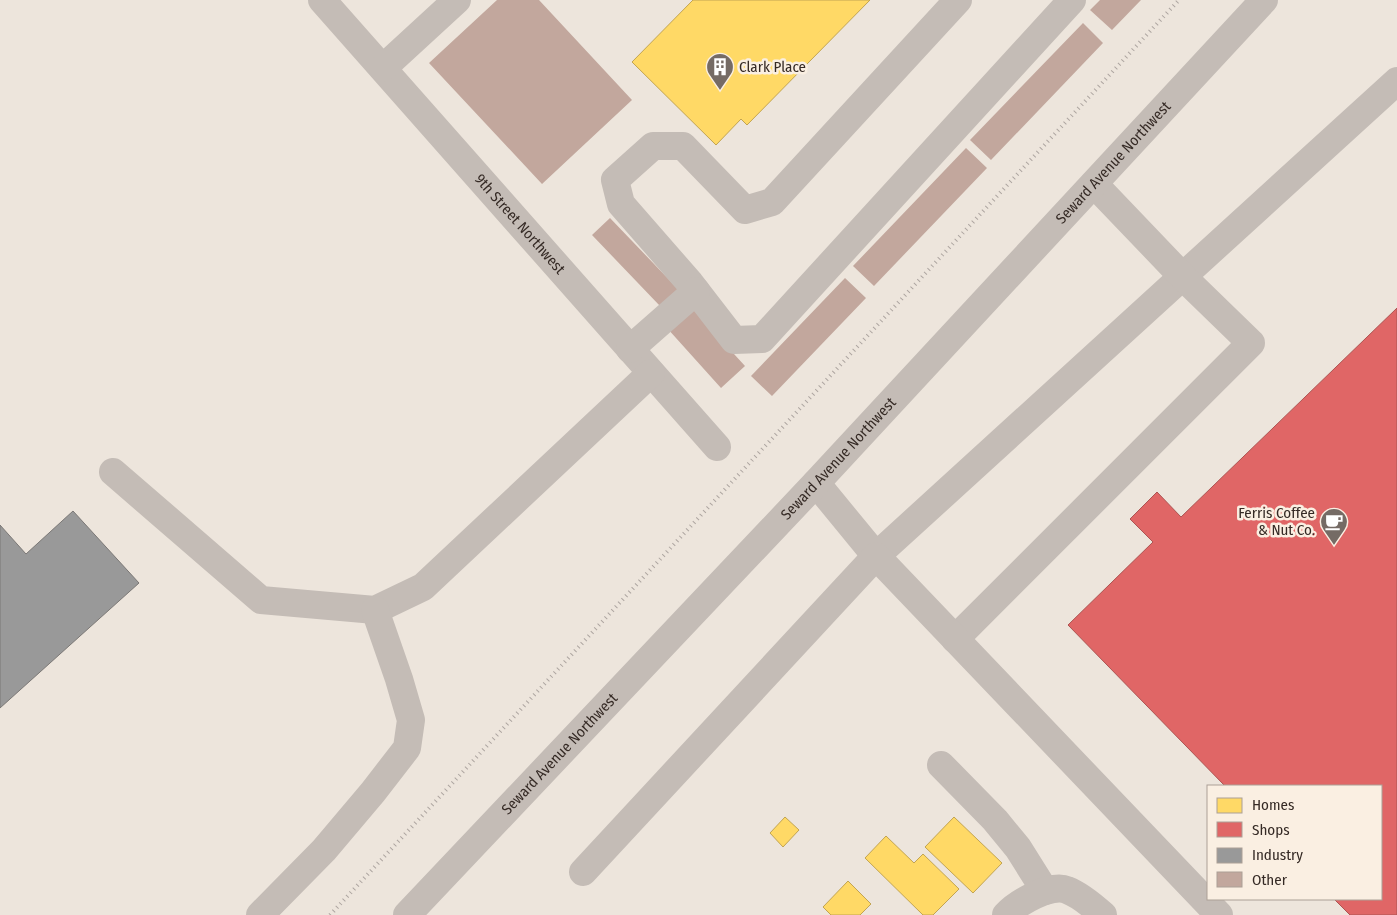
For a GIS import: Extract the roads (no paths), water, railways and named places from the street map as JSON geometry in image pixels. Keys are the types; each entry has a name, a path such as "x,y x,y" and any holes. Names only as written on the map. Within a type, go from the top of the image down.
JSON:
{"street":[{"name":"9th Street Northwest","path":"323,0 717,447"},
{"path":"383,68 457,0"},
{"path":"958,0 772,202 745,210 683,146 653,146 615,180 621,204 696,291 734,340 762,339 1072,0"},
{"name":"Seward Avenue Northwest","path":"407,915 816,483 1264,0"},
{"path":"584,872 876,556 1397,81"},
{"path":"955,639 1252,343 1184,277 1094,184"},
{"path":"630,349 696,291"},
{"path":"113,472 261,600 375,610 423,586 651,373"},
{"path":"816,483 876,556 1218,915"},
{"path":"260,915 324,850 407,748 411,720 375,610"},
{"path":"942,765 995,820 1012,841 1045,891"},
{"path":"1006,915 1028,899 1045,891 1065,889 1094,907 1103,915"}],"railway":[{"path":"330,915 1179,0"}],"place":[{"name":"Clark Place","path":"720,91"},
{"name":"Ferris Coffee & Nut Co.","path":"1334,546"}]}
